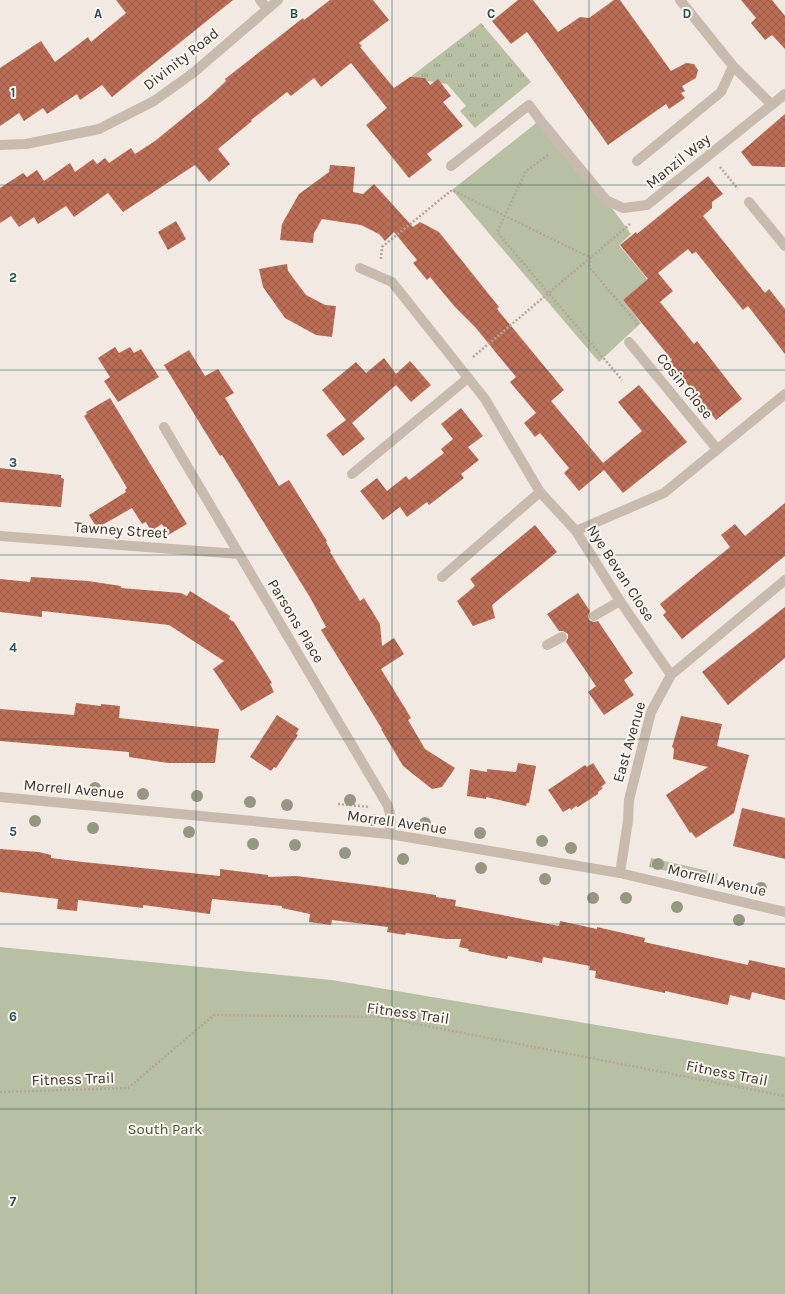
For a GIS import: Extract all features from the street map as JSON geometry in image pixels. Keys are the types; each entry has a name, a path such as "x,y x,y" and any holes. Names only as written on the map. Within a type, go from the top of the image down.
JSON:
{"street":[{"path":"260,0 267,9"},
{"name":"Divinity Road","path":"0,145 26,144 99,129 154,101 193,73 278,0"},
{"path":"680,0 734,66 772,105"},
{"path":"637,160 721,92 734,66"},
{"name":"Manzil Way","path":"451,166 529,105 606,200 623,208 647,204 785,94"},
{"path":"749,202 785,246"},
{"name":"Nye Bevan Close","path":"360,268 392,282 485,399 540,492 576,531 620,601 671,675"},
{"name":"Cosin Close","path":"629,342 717,449"},
{"path":"352,474 468,378"},
{"path":"576,531 664,493 785,394"},
{"name":"Parsons Place","path":"164,427 388,806 391,818 389,834"},
{"path":"442,577 540,492"},
{"name":"Tawney Street","path":"0,536 239,554"},
{"name":"East Avenue","path":"620,873 628,821 629,800 651,712 671,675 785,580"},
{"path":"594,616 620,601"},
{"path":"547,645 562,636"},
{"name":"Morrell Avenue","path":"0,797 389,834 620,873 785,912"}],"path":[{"path":"561,145 526,172 497,232 622,380"},
{"path":"710,154 749,202"},
{"path":"378,276 382,247 452,190 591,258"},
{"path":"487,345 626,228 647,204"},
{"path":"591,258 589,267 637,323 629,342"},
{"path":"338,804 388,806"},
{"name":"Fitness Trail","path":"0,1092 128,1088 214,1015 381,1017 785,1096"}],"green space":[{"path":"481,23 531,82 475,128 460,111 466,106 447,84 409,78"},
{"path":"540,120 606,200 631,234 619,245 648,280 623,300 641,323 599,362 452,190"},
{"path":"651,858 718,873 716,882 649,867"},
{"name":"South Park","path":"0,947 332,980 785,1057 785,1294 0,1294"}],"building":[{"path":"116,0 233,0 112,97 102,85 80,100 77,94 47,114 43,108 24,121 19,113 0,126 0,68 41,41 55,62 88,37 91,42 126,13"},
{"path":"330,0 373,0 389,20 359,43 362,46 360,47 394,88 410,77 425,78 430,85 438,79 451,96 443,102 463,126 427,154 432,160 409,178 366,125 387,108 351,63 321,87 314,78 291,96 287,92 251,120 252,121 218,149 230,164 209,182 195,165 123,212 108,193 74,217 66,206 38,224 34,217 19,227 11,216 0,223 0,188 23,173 27,177 37,170 44,181 70,163 75,172 93,159 97,164 105,158 109,163 131,148 135,154 155,141 209,97 226,81 225,79 303,18 304,20"},
{"path":"518,0 533,0 558,32 580,17 589,18 614,0 620,0 671,71 686,63 694,64 698,70 696,78 682,86 685,91 681,93 685,98 669,109 666,104 608,145 527,32 511,44 492,21"},
{"path":"741,0 772,0 785,16 785,49 772,35 765,40 751,23 756,18"},
{"path":"785,114 785,167 752,166 741,152"},
{"path":"330,165 355,167 353,192 363,194 374,184 413,227 420,222 439,232 499,307 497,309 564,390 551,401 603,463 642,431 618,402 639,385 687,442 623,493 604,470 579,491 564,473 569,468 540,433 535,437 524,423 536,413 510,382 516,377 475,327 455,307 430,277 427,280 413,263 417,260 394,232 385,241 379,234 361,225 322,219 314,233 313,243 280,240 282,224 299,194 329,172"},
{"path":"708,176 723,194 712,202 712,208 703,216 765,293 769,289 785,309 785,354 748,306 743,310 696,252 692,254 688,249 658,273 673,291 660,302 694,344 697,341 742,399 716,420 670,362 672,360 623,300 648,279 620,245 636,232 637,234"},
{"path":"176,221 186,239 168,250 158,232"},
{"path":"287,264 288,271 306,295 325,305 336,306 332,337 316,335 285,318 263,287 259,269"},
{"path":"115,347 119,353 130,347 134,353 141,349 159,377 118,402 104,381 110,377 98,358"},
{"path":"189,350 205,376 218,369 234,393 225,398 279,486 289,480 327,541 326,542 331,551 330,552 360,601 364,598 380,624 382,646 394,638 404,654 381,669 411,718 408,720 425,749 455,768 442,787 432,789 403,766 321,630 326,627 311,599 222,455 220,456 164,365"},
{"path":"384,358 396,374 410,361 431,385 411,402 396,385 352,423 365,439 343,456 326,435 346,420 322,390 356,362 366,373"},
{"path":"110,398 187,524 168,535 162,524 151,531 146,522 142,524 132,508 97,528 89,515 126,492 125,490 127,488 84,416 87,414 86,412"},
{"path":"461,408 483,436 468,447 479,460 461,474 464,478 429,505 427,502 407,517 400,507 383,520 360,491 377,478 387,491 406,476 409,480 444,453 441,449 453,439 441,424"},
{"path":"0,468 61,475 61,478 64,479 61,507 0,502"},
{"path":"785,503 785,556 682,639 663,615 666,612 660,604 730,547 721,535 735,524 745,536"},
{"path":"535,525 557,552 492,605 495,618 473,626 457,601 475,586 470,579"},
{"path":"31,577 88,581 121,586 121,588 181,593 187,596 190,591 230,616 229,619 234,622 272,683 270,684 274,692 241,711 213,669 224,661 169,625 42,611 42,617 0,612 0,579 30,582"},
{"path":"578,593 590,611 588,616 589,620 594,622 598,621 633,673 624,680 634,695 604,715 588,692 596,686 566,642 568,634 563,631 559,631 547,614"},
{"path":"785,607 785,658 728,705 702,672"},
{"path":"76,703 101,706 101,704 120,706 119,718 219,729 215,763 168,763 129,757 129,752 0,741 0,709 74,715"},
{"path":"277,715 299,729 296,734 298,735 276,768 274,767 271,771 250,757"},
{"path":"681,716 722,724 717,746 749,755 734,813 696,838 691,832 690,833 666,795 708,767 673,759 674,749 672,747"},
{"path":"518,763 536,766 529,803 527,803 526,806 486,797 486,799 467,796 470,769 487,772 487,769 516,772"},
{"path":"593,763 606,783 601,787 603,788 598,792 598,794 578,807 576,806 571,810 570,808 563,812 548,790 585,765 587,767"},
{"path":"742,808 785,818 785,859 733,846"},
{"path":"0,849 39,852 51,855 51,858 83,862 220,876 220,869 268,875 268,877 296,876 436,895 436,897 456,900 455,906 559,926 560,921 597,929 597,927 645,938 644,942 748,965 749,960 785,968 785,1000 752,992 750,1000 730,995 728,1005 595,978 596,971 589,970 590,966 543,957 542,963 508,956 507,959 468,951 469,949 459,947 461,939 446,939 406,933 405,935 387,932 388,927 332,920 331,925 309,922 310,914 282,908 282,906 212,899 210,914 143,905 143,908 78,900 77,911 57,909 58,899 0,892"}]}
